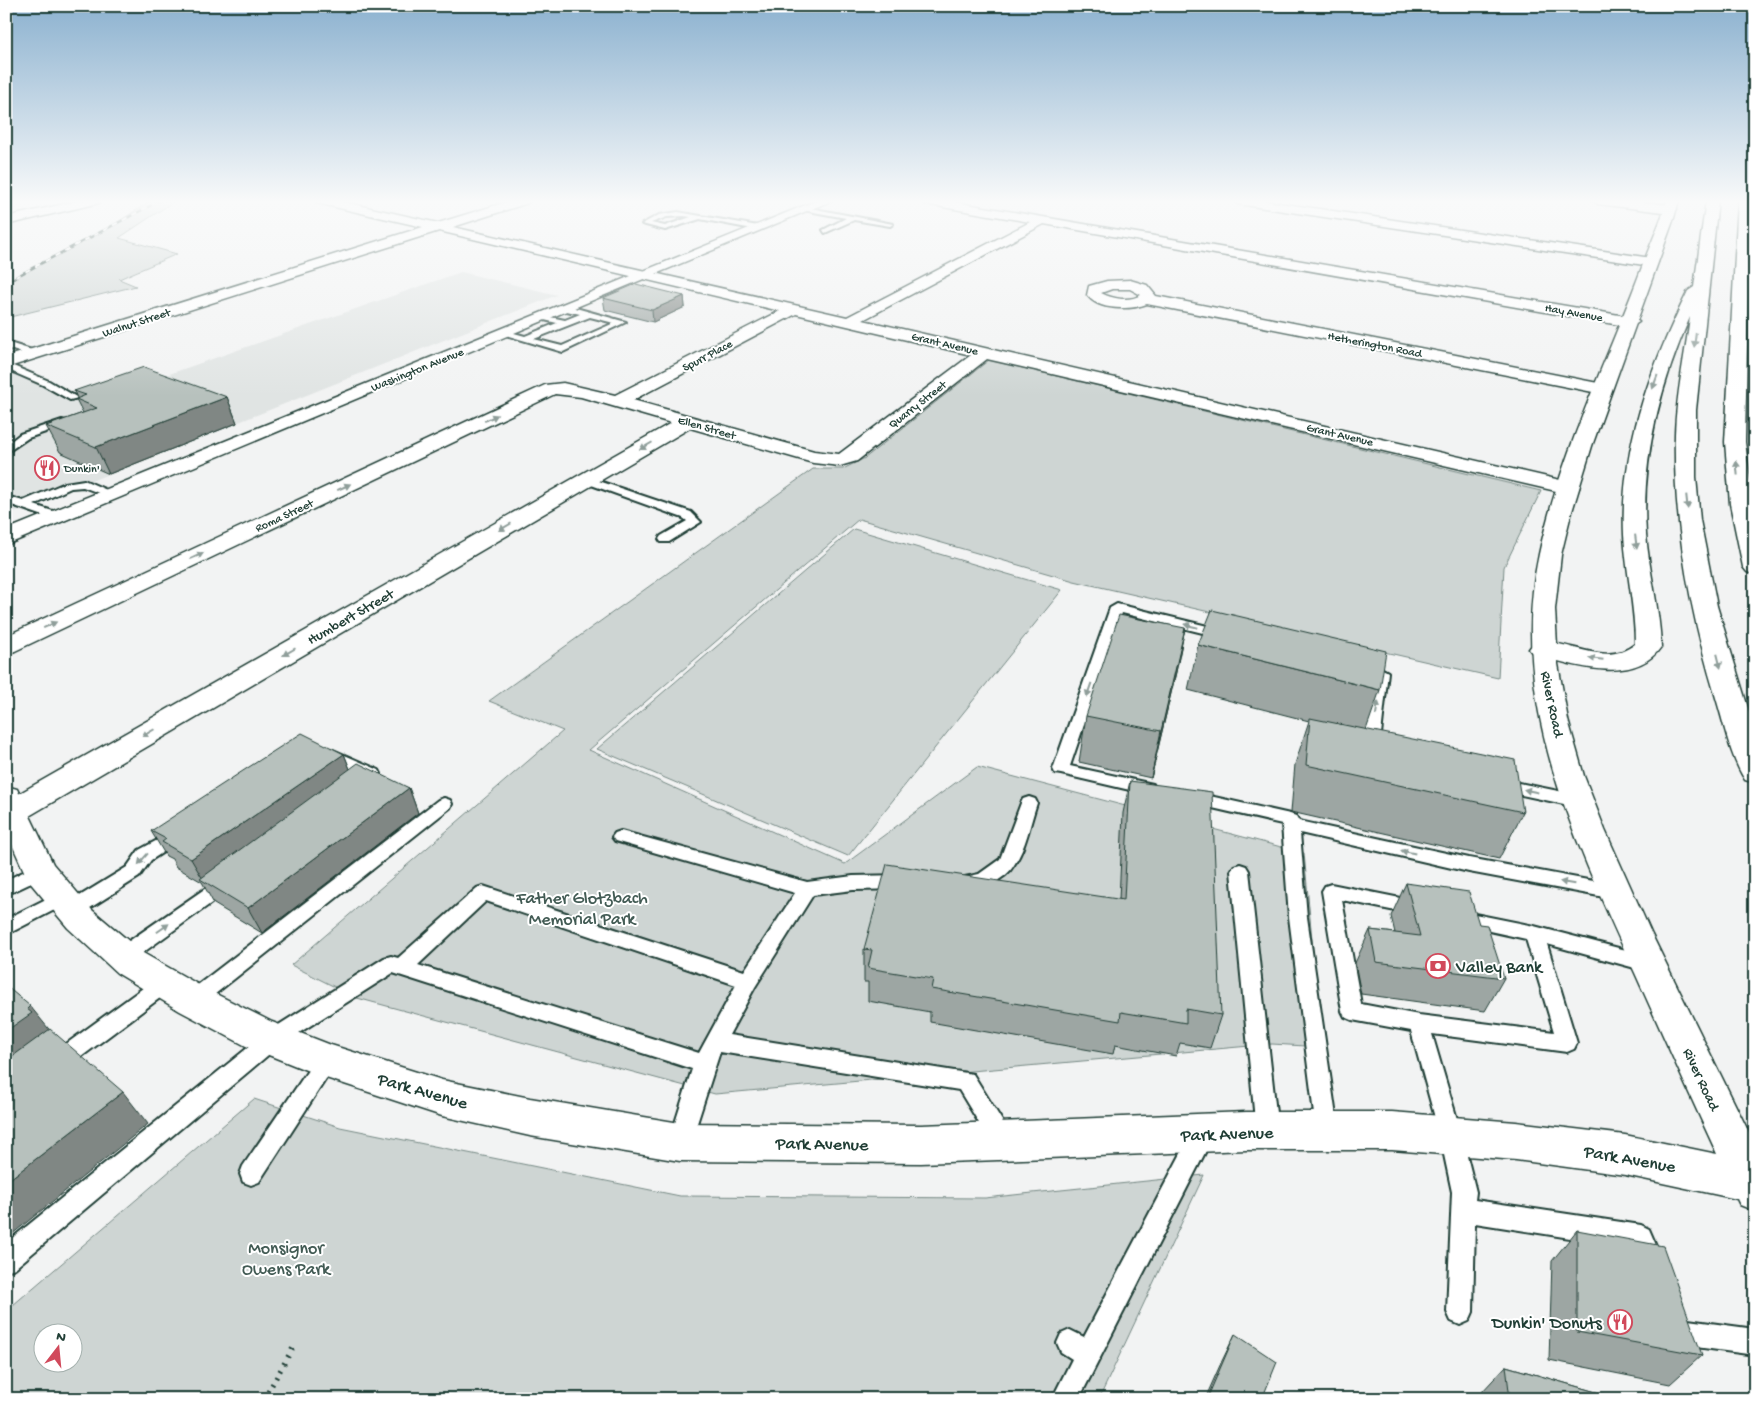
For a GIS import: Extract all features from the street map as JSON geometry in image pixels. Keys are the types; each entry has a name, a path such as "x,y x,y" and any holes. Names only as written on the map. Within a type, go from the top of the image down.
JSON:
{"main road":[{"name":"Walnut Street","path":"6,365 35,354 313,266"},
{"name":"Grant Avenue","path":"604,266 1569,488"},
{"name":"Washington Avenue","path":"6,538 503,333 524,332 545,327 644,275 667,266"},
{"path":"850,321 956,266"},
{"name":"Hay Avenue","path":"1306,266 1631,322"},
{"name":"River Road","path":"1650,266 1631,322 1578,454 1556,529 1544,587 1542,649 1556,722 1578,802 1615,892 1753,1184"},
{"path":"1704,266 1687,406 1686,493 1690,530 1721,670 1755,773"},
{"path":"1741,266 1735,415 1741,504 1755,567"},
{"path":"1542,649 1581,658 1619,660 1641,654 1648,647 1635,536 1633,498 1638,447 1656,381 1678,324 1703,274"},
{"name":"Hetherington Road","path":"1146,299 1603,389"},
{"name":"Spurr Place","path":"618,401 795,309"},
{"name":"Quarry Street","path":"850,456 984,352"},
{"name":"Ellen Street","path":"563,388 618,401 813,457 840,460 850,456"},
{"name":"Roma Street","path":"6,646 551,390 563,388"},
{"path":"1735,415 1755,469"},
{"name":"Humbert Street","path":"9,804 587,480 688,421"},
{"name":"Park Avenue","path":"9,804 58,893 80,919 130,963 179,992 273,1039 326,1061 442,1098 530,1117 680,1142 921,1144 1267,1131 1392,1131 1516,1141 1625,1155 1753,1184"}],"lane":[{"path":"524,332 563,349 576,340 622,322 589,314 565,315"},
{"path":"565,315 589,314"},
{"path":"6,345 35,354"},
{"path":"6,365 73,398"},
{"path":"6,450 24,436 62,423"},
{"path":"587,480 688,515 695,522 665,539"},
{"path":"23,505 69,485 84,483 112,495"},
{"path":"6,499 58,517"},
{"path":"1240,638 1117,608 1061,769 1290,820 1298,917 1327,1130"},
{"path":"1364,668 1383,672 1370,758 1389,762"},
{"path":"315,746 374,775 358,787"},
{"path":"1484,782 1578,802"},
{"path":"950,882 984,880 1007,863 1028,803"},
{"path":"46,1070 179,992 444,804"},
{"path":"1290,825 1469,865 1615,892"},
{"path":"6,928 58,893 133,872 145,855 186,829"},
{"path":"621,837 807,889 853,883 917,882"},
{"path":"1240,871 1267,1131"},
{"path":"123,956 238,875"},
{"path":"6,888 58,893"},
{"path":"680,1142 704,1064 714,1042 748,981 807,889"},
{"path":"1534,933 1567,1043 1419,1024 1352,1011 1331,891 1534,933 1648,963"},
{"path":"400,968 483,893 748,981"},
{"path":"6,1259 273,1039 391,964 704,1064"},
{"path":"1419,1024 1451,1136 1464,1192 1460,1312"},
{"path":"714,1042 965,1081 1003,1141"},
{"path":"251,1174 326,1061"},
{"path":"1066,1399 1079,1349 1204,1133"},
{"path":"1463,1210 1640,1237 1659,1280"},
{"path":"1670,1306 1681,1332 1755,1342"}],"path":[{"path":"264,1399 294,1346"}],"shaded area":[{"path":"461,272 557,295 6,515 6,368 11,366 95,400"}],"green space":[{"path":"37,266 150,266 119,279 136,286 6,318 6,282"},
{"name":"Father Glotzbach Memorial Park","path":"989,360 1541,491 1504,567 1498,678 1074,581 859,519 589,750 845,864 977,767 1304,853 1322,1047 1272,1044 715,1094 357,998 291,965 563,731 489,701 813,469 843,469 865,458"},
{"path":"854,529 1062,590 848,856 597,749"},
{"name":"Monsignor Owens Park","path":"254,1099 340,1127 680,1196 985,1198 1204,1175 1099,1399 6,1399 6,1311"}],"building":[{"path":"636,284 684,296 652,310 603,298"},
{"path":"144,367 227,397 96,447 46,426 97,408 76,399 86,395 74,391"},
{"path":"1212,610 1386,651 1380,690 1198,645"},
{"path":"1119,615 1185,628 1161,731 1086,716"},
{"path":"1310,718 1515,760 1523,812 1306,765"},
{"path":"302,733 344,754 191,859 162,842 166,839 151,831 249,767"},
{"path":"358,763 409,788 248,908 200,879"},
{"path":"1130,781 1212,792 1221,1015 1186,1009 1186,1023 1121,1012 1120,1021 931,989 933,979 868,968 872,950 864,949 887,864 1124,900"},
{"path":"1406,883 1469,892 1479,924 1487,925 1504,978 1376,962 1370,930 1420,936"},
{"path":"6,986 30,1006 27,1009 32,1013 6,1031"},
{"path":"50,1029 123,1092 6,1182 6,1061"},
{"path":"1577,1230 1663,1246 1702,1355 1577,1332"},
{"path":"1235,1334 1277,1362 1262,1399 1207,1399"},
{"path":"1506,1366 1620,1399 1510,1399"}],"railway":[{"path":"6,282 37,266"}],"place":[{"name":"Dunkin'","path":"47,468"},
{"name":"Valley Bank","path":"1438,966"},
{"name":"Dunkin' Donuts","path":"1620,1322"}]}
